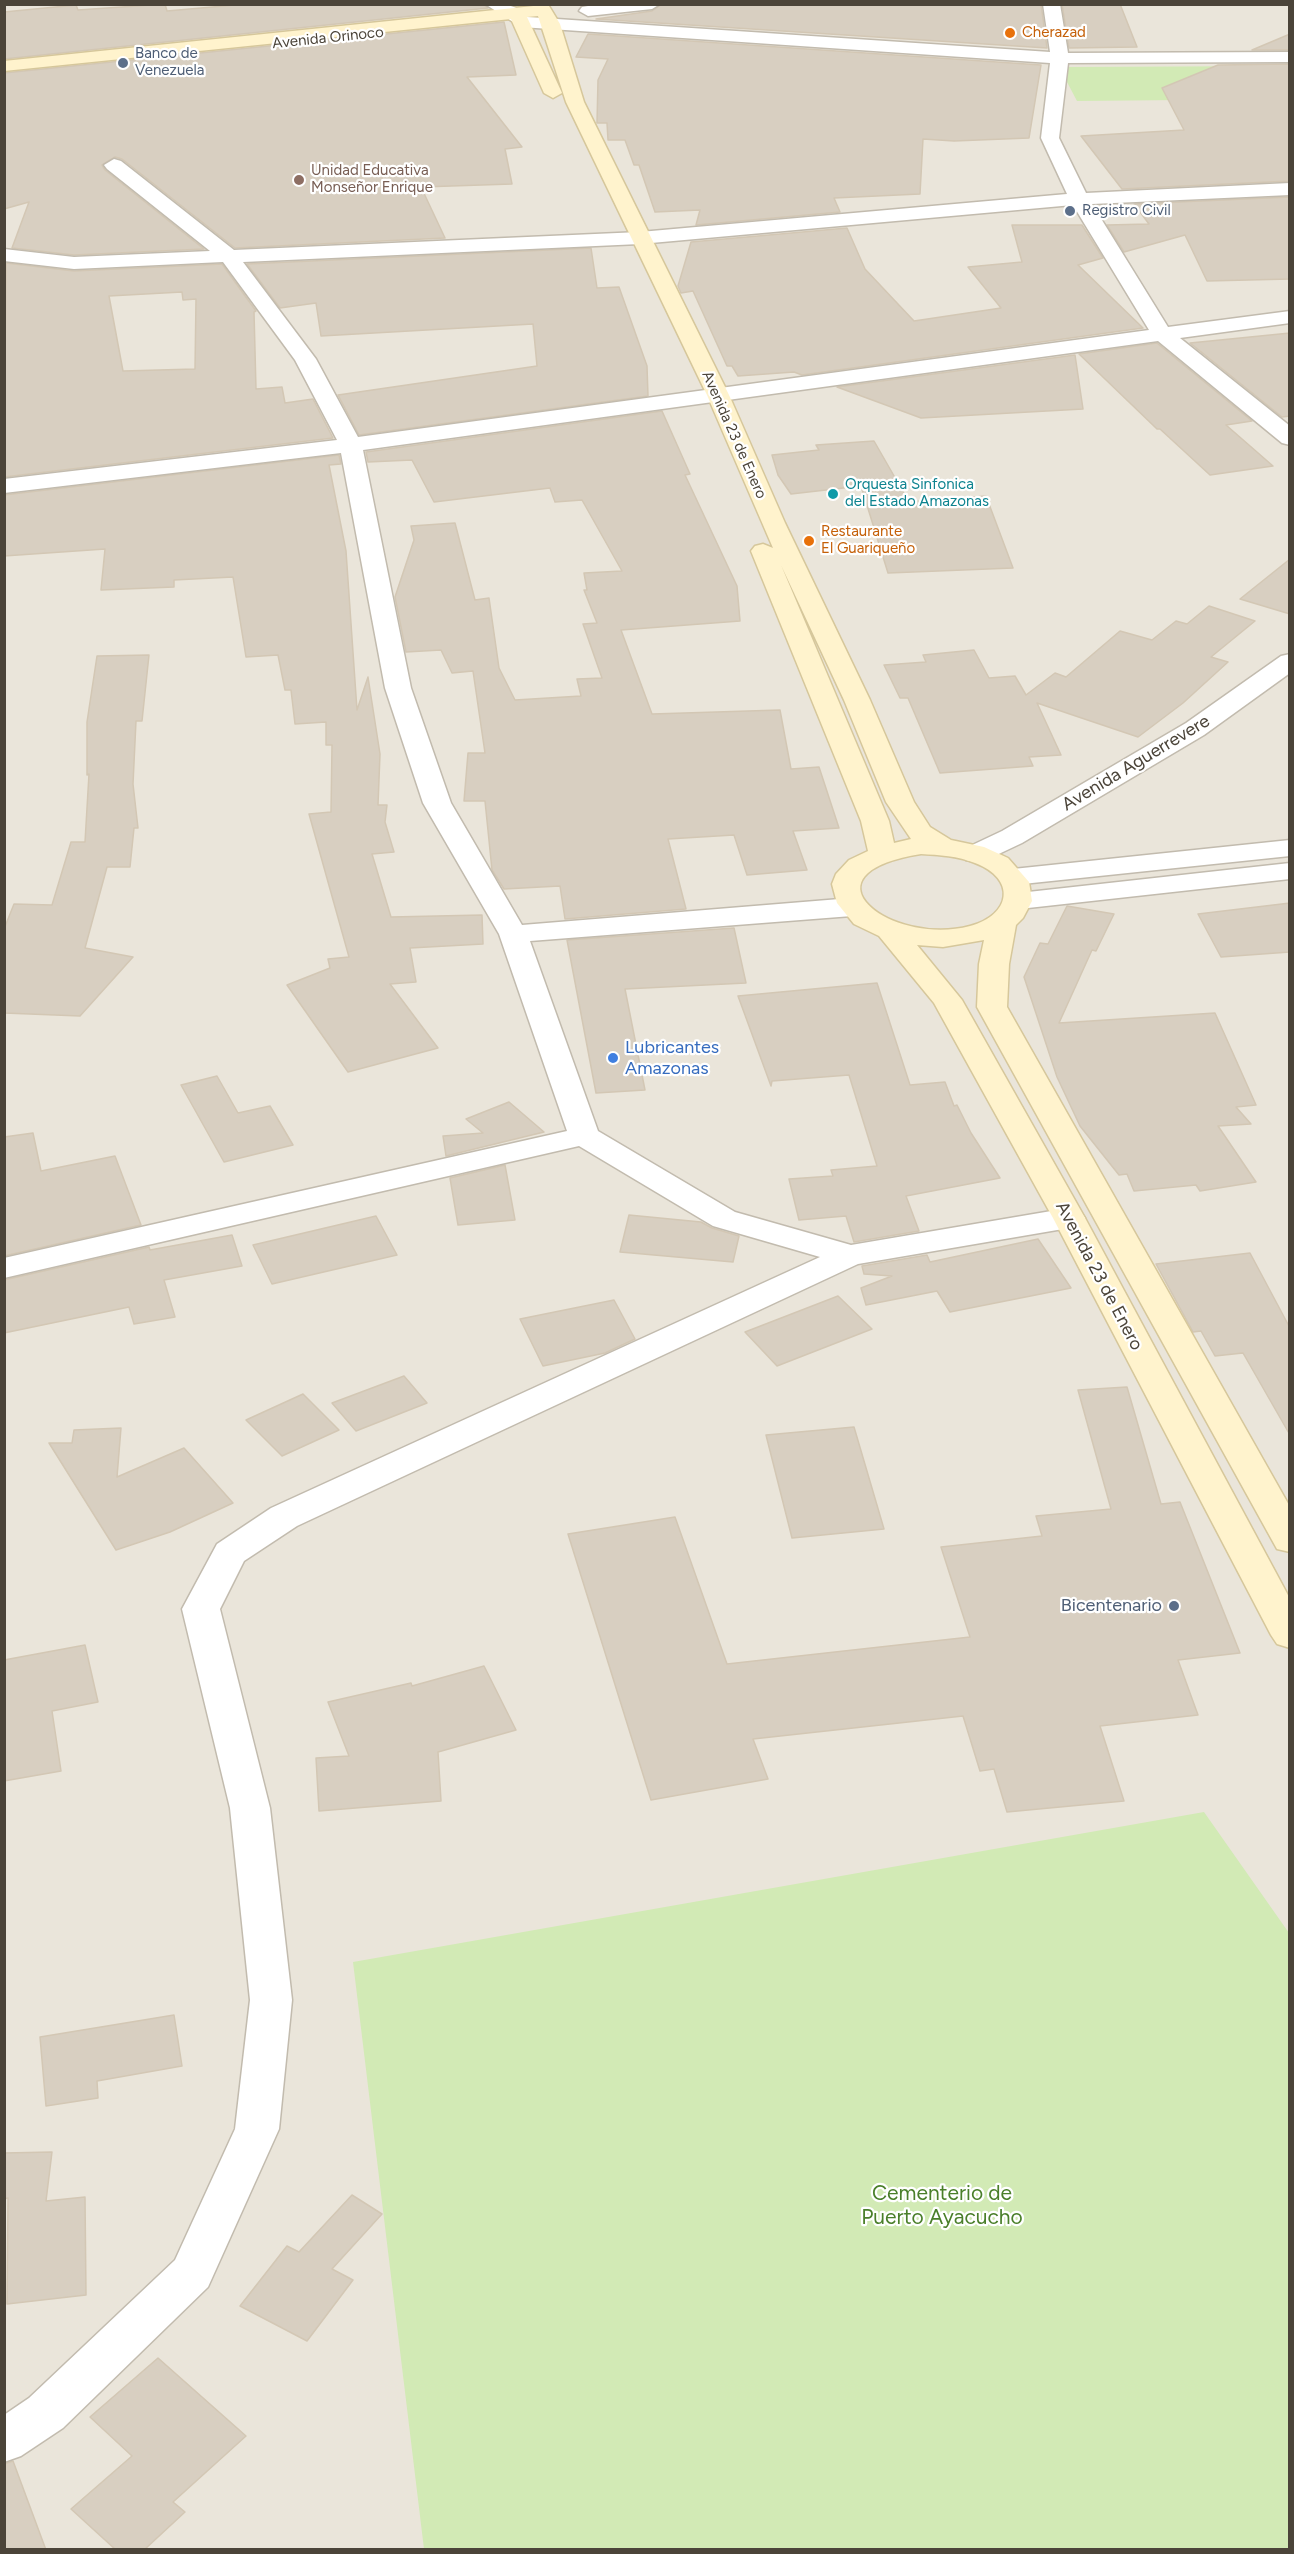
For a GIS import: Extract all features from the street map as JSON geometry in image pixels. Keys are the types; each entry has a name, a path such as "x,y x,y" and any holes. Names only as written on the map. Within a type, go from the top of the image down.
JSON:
{"main road":[{"name":"Avenida Orinoco","path":"4,72 556,13"},
{"name":"Avenida 23 de Enero","path":"556,13 575,102 630,238"},
{"name":"Avenida Orinoco","path":"4,66 518,18"},
{"name":"Avenida 23 de Enero","path":"518,18 772,523 857,700 900,802 920,833 943,847"},
{"name":"Avenida 23 de Enero","path":"709,396 875,821 882,854"},
{"name":"Avenida 23 de Enero","path":"1011,900 984,931 962,936 929,938 890,931 867,920 852,907 846,891 849,876 862,863 900,849 943,847 976,854 991,860 1011,900 994,964 992,1007 1290,1540"},
{"name":"Avenida 23 de Enero","path":"890,931 947,1000 1069,1218 1290,1635"}],"street":[{"path":"493,4 518,18"},
{"name":"Avenida Orinoco","path":"556,13 598,4"},
{"name":"Avenida Orinoco","path":"556,13 652,4"},
{"path":"1051,4 1060,57 1050,138 1079,199 1162,334 1290,438"},
{"path":"556,13 1060,57 1290,57"},
{"path":"114,165 228,255 305,359 351,445 401,698 437,803 513,934 584,1136 724,1219 850,1255"},
{"path":"4,255 74,263 630,238 1079,199 1290,189"},
{"path":"4,486 351,445 1290,317"},
{"name":"Avenida Aguerrevere","path":"976,854 1012,837 1195,729 1290,661"},
{"path":"1011,900 1290,848"},
{"path":"1011,900 1290,872"},
{"path":"513,934 852,907"},
{"path":"4,1268 584,1136"},
{"path":"4,2440 46,2413 192,2273 257,2129 271,2000 250,1808 201,1609 230,1553 284,1517 850,1255 1069,1218"}],"shaded area":[{"path":"5,5 1289,5 1289,2549 5,2549"}],"green space":[{"path":"1289,66 1289,99 1077,101 1067,82 1067,67"},
{"name":"Cementerio de Puerto Ayacucho","path":"1204,1812 1289,1933 1289,2549 424,2549 353,1962"}],"building":[{"path":"165,4 167,11 246,4 483,4 488,8 4,59 4,12 76,5 78,10"},
{"path":"662,4 1041,4 1047,48 596,19 652,11"},
{"path":"1062,4 1120,4 1137,47 1069,48"},
{"path":"504,22 516,75 467,77 522,147 505,149 512,184 421,187 445,238 235,248 122,159 115,157 102,165 105,170 204,249 74,255 12,248 29,202 4,209 4,73"},
{"path":"588,34 1041,65 1029,138 954,141 923,139 920,194 834,198 840,212 696,225 700,210 655,212 639,165 634,165 625,140 608,140 607,123 597,123 598,80 608,59 576,57"},
{"path":"1290,34 1290,50 1252,50"},
{"path":"1290,64 1290,181 1122,189 1081,136 1184,130 1162,88 1218,65"},
{"path":"1290,197 1290,279 1207,281 1185,235 1124,252 1107,225 1149,224 1134,204"},
{"path":"1012,225 1082,225 1103,258 1078,265 1143,328 802,375 794,372 738,376 732,366 727,366 693,291 681,293 678,286 691,242 847,228 865,269 914,321 1001,308 968,267 1022,262"},
{"path":"591,248 597,288 619,287 647,366 648,396 359,435 338,395 537,366 533,324 321,336 316,303 280,308 247,264"},
{"path":"6,263 74,271 222,264 256,311 254,312 256,389 282,387 285,403 313,399 333,438 4,477","holes":["182,292 183,300 196,299 195,369 123,371 109,296"]},
{"path":"1290,333 1290,416 1282,417 1190,343"},
{"path":"1157,343 1252,421 1226,425 1273,466 1210,475 1160,429 1157,429 1079,354"},
{"path":"1075,355 1083,409 921,418 837,387"},
{"path":"662,411 690,474 685,475 737,586 740,621 621,630 652,714 780,710 791,769 819,767 839,828 793,831 807,870 747,875 734,835 668,839 686,909 565,919 560,886 504,889 492,870 485,801 464,801 468,753 485,753 473,671 452,673 441,650 406,652 395,597 414,540 411,526 455,523 475,600 489,598 499,668 515,700 581,696 577,679 602,678 583,624 597,623 584,590 587,590 584,573 622,571 582,500 555,502 550,488 434,502 412,460 368,462 366,452"},
{"path":"874,441 909,502 986,496 1013,568 888,573 861,486 791,494 778,475 772,455 819,450 816,445"},
{"path":"339,455 341,464 329,465 346,551 357,710 368,677 380,754 378,805 387,805 385,822 394,852 372,854 391,917 482,915 483,944 410,948 416,982 390,984 438,1048 348,1072 287,985 330,968 328,959 349,957 309,814 331,812 332,745 326,745 326,722 295,724 291,690 285,690 278,655 246,657 233,577 174,580 174,587 101,590 105,549 4,556 4,495"},
{"path":"1290,559 1290,614 1240,599"},
{"path":"1209,606 1255,621 1211,657 1228,662 1183,703 1138,737 1037,703 1061,755 1029,757 1033,766 940,773 908,698 900,698 884,665 926,662 923,655 974,650 989,678 1015,676 1026,695 1055,673 1066,677 1120,631 1152,640 1176,621 1187,624"},
{"path":"149,655 142,721 136,721 133,784 138,828 134,828 130,867 107,867 85,948 133,957 80,1016 4,1013 4,929 14,904 52,905 71,842 85,842 89,774 87,775 87,722 97,656"},
{"path":"1290,903 1290,952 1221,957 1198,914"},
{"path":"1067,906 1114,914 1096,951 1092,950 1059,1023 1215,1013 1256,1105 1236,1107 1251,1124 1218,1126 1256,1182 1200,1191 1196,1185 1134,1191 1127,1174 1119,1175 1080,1126 1057,1077 1024,977 1040,943 1048,944"},
{"path":"734,928 746,983 625,989 645,1090 596,1093 567,940"},
{"path":"877,983 910,1085 945,1082 954,1106 957,1105 971,1133 1000,1178 906,1196 919,1231 854,1242 846,1216 799,1220 789,1179 833,1176 831,1170 877,1166 849,1075 772,1081 771,1086 738,996"},
{"path":"217,1076 238,1113 270,1106 293,1145 224,1162 181,1085"},
{"path":"509,1102 544,1132 446,1156 443,1136 483,1133 466,1119"},
{"path":"33,1133 41,1171 115,1156 141,1225 4,1256 4,1137"},
{"path":"505,1165 515,1220 458,1225 450,1178"},
{"path":"629,1215 701,1222 712,1228 739,1236 733,1262 620,1252"},
{"path":"376,1216 397,1255 272,1284 253,1245"},
{"path":"232,1235 242,1266 164,1280 175,1317 134,1324 129,1307 4,1333 4,1280 149,1247 150,1250"},
{"path":"1038,1239 1071,1288 950,1312 937,1291 866,1305 861,1288 892,1276 864,1274 862,1266 927,1255 930,1262"},
{"path":"1250,1253 1290,1328 1290,1435 1243,1353 1215,1356 1201,1331 1193,1332 1156,1264"},
{"path":"838,1296 872,1329 777,1366 745,1332"},
{"path":"614,1300 635,1339 605,1353 543,1366 520,1319"},
{"path":"404,1376 427,1403 356,1431 332,1403"},
{"path":"1127,1387 1161,1504 1180,1502 1240,1653 1178,1660 1198,1715 1100,1726 1124,1801 1007,1812 994,1769 980,1771 963,1716 753,1739 768,1779 651,1800 568,1534 675,1517 727,1664 970,1637 941,1547 1042,1536 1036,1516 1111,1509 1078,1390"},
{"path":"303,1394 339,1430 282,1456 246,1420"},
{"path":"854,1427 884,1529 792,1538 766,1435"},
{"path":"121,1428 117,1477 184,1448 233,1503 170,1532 116,1550 49,1443 72,1443 74,1430"},
{"path":"85,1645 98,1702 52,1711 61,1771 4,1781 4,1660"},
{"path":"484,1666 516,1730 438,1752 441,1801 319,1811 316,1758 349,1756 328,1702 411,1683 412,1686"},
{"path":"174,2015 182,2066 97,2081 98,2098 46,2106 40,2037"},
{"path":"52,2152 46,2201 85,2197 86,2295 7,2304 8,2198 4,2199 4,2153"},
{"path":"352,2195 382,2214 332,2269 353,2280 307,2341 240,2306 287,2246 299,2252"},
{"path":"158,2358 246,2436 173,2502 185,2512 144,2550 116,2550 71,2509 132,2456 90,2417"},
{"path":"13,2461 46,2550 4,2550 4,2464"}],"place":[{"name":"Cherazad","path":"1010,33"},
{"name":"Banco de Venezuela","path":"123,63"},
{"name":"Unidad Educativa Monseñor Enrique","path":"299,180"},
{"name":"Registro Civil","path":"1070,211"},
{"name":"Orquesta Sinfonica del Estado Amazonas","path":"833,494"},
{"name":"Restaurante El Guariqueño","path":"809,541"},
{"name":"Lubricantes Amazonas","path":"613,1058"},
{"name":"Bicentenario","path":"1174,1606"}]}
